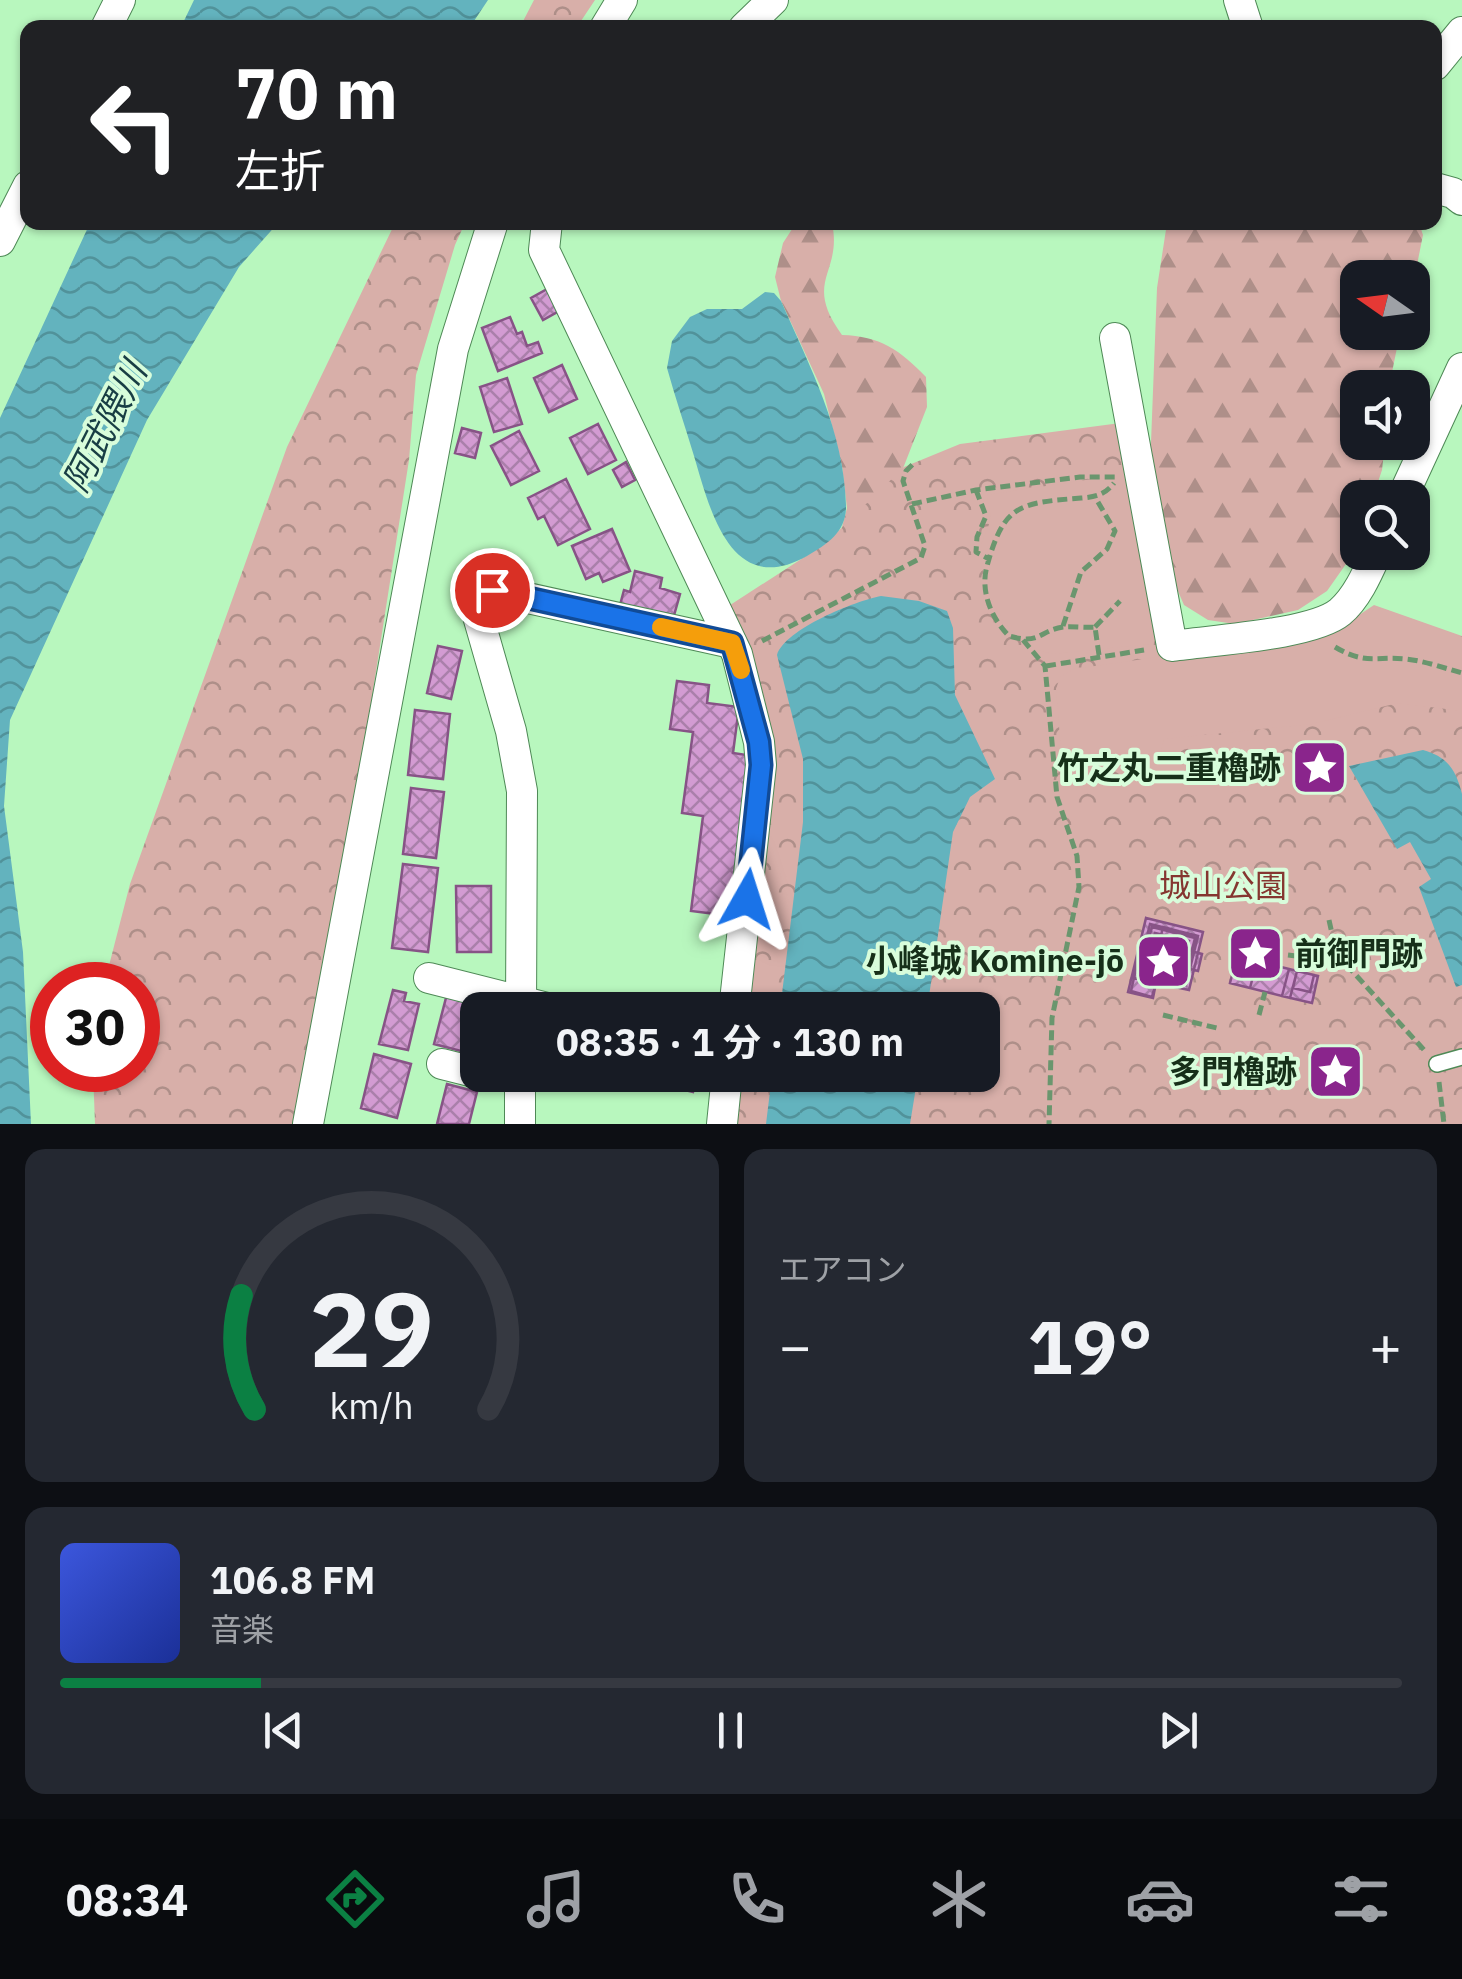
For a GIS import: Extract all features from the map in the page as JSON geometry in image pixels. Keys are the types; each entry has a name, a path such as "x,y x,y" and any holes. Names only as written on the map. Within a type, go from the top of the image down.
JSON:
{"street":[{"path":"752,20 773,0"},
{"path":"1442,57 1462,32"},
{"path":"0,241 20,202"},
{"path":"308,1124 453,349 490,230"},
{"path":"545,230 544,250 734,648 759,742 761,765 736,992"},
{"path":"1115,338 1172,646 1309,628 1340,612 1369,570"},
{"path":"1410,480 1462,368"},
{"path":"521,992 522,791 511,731 478,616 476,606 480,597 492,590 734,648"},
{"path":"430,978 474,992"},
{"path":"442,1064 460,1068"},
{"path":"519,1092 520,1124"},
{"path":"722,1124 725,1092"}],"lane":[{"path":"1436,1064 1462,1058"}],"path":[{"path":"734,648 921,558 924,546 903,480 915,462"},
{"path":"912,504 976,490 1080,477 1119,477 1109,490 1095,497 1017,508 1000,526 983,587 1009,636 1038,639 1063,627 1096,627"},
{"path":"976,490 986,516 977,537 976,552 988,559"},
{"path":"1063,627 1080,572 1107,550 1116,531 1095,497"},
{"path":"1098,655 1096,627 1120,601"},
{"path":"1309,628 1354,656 1382,661 1408,659 1462,673"},
{"path":"1023,640 1045,666 1056,797 1077,856 1079,887 1052,1018 1049,1124"},
{"path":"1045,666 1172,646"},
{"path":"1329,920 1338,961"},
{"path":"1288,956 1344,962 1436,1064 1444,1124"},
{"path":"1260,1015 1266,992"},
{"path":"1163,1015 1221,1029"}],"green space":[{"path":"534,0 595,0 582,20 524,20"},
{"path":"392,230 462,230 416,375 409,460 355,806 299,1124 95,1124 94,1092 160,1092 160,962 110,962 130,884 287,447"},
{"path":"791,230 833,230 825,301 842,335 868,338 889,346 926,377 927,407 902,471 822,603 847,508 842,466 824,394 781,301 775,277 783,243"},
{"path":"1166,230 1421,230 1418,260 1340,260 1340,350 1397,350 1392,370 1340,370 1340,460 1383,460 1379,480 1340,480 1342,570 1327,591 1298,610 1235,624 1208,620 1184,605 1170,573 1150,468 1157,288"},
{"name":"城山公園","path":"1128,422 1169,654 1350,621 1374,605 1462,636 1462,1124 731,1124 734,1092 1000,1092 1000,992 746,992 769,785 724,609 826,543 904,467 960,444"},
{"path":"1092,479 1121,484 1133,496 1154,630 1149,644 1053,654 1022,641 992,600 981,550 990,519 987,495"},
{"path":"1375,606 1462,637 1462,711 1398,703 1312,724 1164,739 1158,765 1062,763 1056,689 1060,677 1074,669 1332,632"}],"water":[{"path":"194,0 488,0 475,20 184,20"},
{"name":"阿武隈川","path":"87,230 272,230 239,267 147,420 10,720 4,806 23,952 31,1124 0,1124 0,418"},
{"path":"765,292 774,293 781,301 824,400 839,451 846,505 840,529 829,541 807,556 781,566 760,566 742,557 717,523 667,368 672,341 690,317 707,309 742,309"},
{"path":"881,596 919,601 947,611 953,628 955,695 995,779 970,797 953,832 930,992 782,992 803,822 803,759 777,655 783,645 807,626"},
{"path":"1423,750 1450,766 1462,794 1462,985 1456,987 1419,887 1431,879 1410,842 1397,849 1349,766"},
{"path":"770,1092 915,1092 910,1124 766,1124"}],"building":[{"path":"549,288 561,310 543,320 531,298"},
{"path":"510,317 527,346 538,342 542,353 498,371 482,328"},
{"path":"562,365 577,399 549,412 534,378"},
{"path":"507,378 522,424 494,432 480,387"},
{"path":"598,424 616,460 588,474 570,438"},
{"path":"462,428 481,433 475,458 455,453"},
{"path":"519,431 539,471 511,485 491,446"},
{"path":"626,462 635,480 622,487 613,470"},
{"path":"566,479 590,529 558,545 544,516 538,519 528,498"},
{"path":"612,529 630,571 603,582 599,573 586,579 572,546"},
{"path":"635,571 662,578 660,588 680,594 673,619 620,605 624,590 630,592"},
{"path":"438,646 462,651 451,699 427,693"},
{"path":"677,681 709,685 707,703 739,707 733,753 753,756 732,916 691,911 703,816 682,813 693,732 670,729"},
{"path":"415,710 450,714 443,779 408,775"},
{"path":"411,788 444,792 436,858 403,854"},
{"path":"403,864 438,868 428,952 392,948"},
{"path":"456,886 491,886 491,952 457,952"},
{"path":"1146,918 1203,932 1189,990 1132,977"},
{"path":"1146,918 1203,932 1189,990 1156,983 1153,998 1128,992"},
{"path":"1150,924 1198,936 1186,985 1138,973"},
{"path":"1152,927 1195,938 1184,982 1140,972"},
{"path":"1163,927 1178,931 1173,951 1158,948"},
{"path":"1155,933 1189,941 1180,976 1147,968"},
{"path":"1157,939 1184,945 1178,971 1151,964"},
{"path":"1160,942 1180,947 1175,967 1155,963"},
{"path":"1183,949 1202,954 1198,971 1179,966"},
{"path":"1139,956 1161,961 1152,997 1131,991"},
{"path":"1237,956 1297,971 1290,998 1230,983"},
{"path":"1237,956 1257,961 1250,988 1230,983"},
{"path":"1289,969 1318,976 1312,1003 1282,996"},
{"path":"1297,971 1314,975 1310,992 1293,988"},
{"path":"393,990 406,993 404,1001 419,1004 408,1050 379,1044"},
{"path":"447,994 460,997 460,1051 434,1044"},
{"path":"374,1054 411,1064 397,1118 361,1108"},
{"path":"447,1084 460,1087 460,1092 477,1092 469,1124 437,1124"}],"slow traffic":[{"path":"661,627 732,643 741,670"}],"place":[{"name":"竹之丸二重櫓跡","path":"1320,768"},
{"name":"前御門跡","path":"1256,954"},
{"name":"小峰城 Komine-jō","path":"1163,961"},
{"name":"多門櫓跡","path":"1336,1072"}],"route":[{"path":"492,590 732,643 759,742 761,765 747,899"}]}
